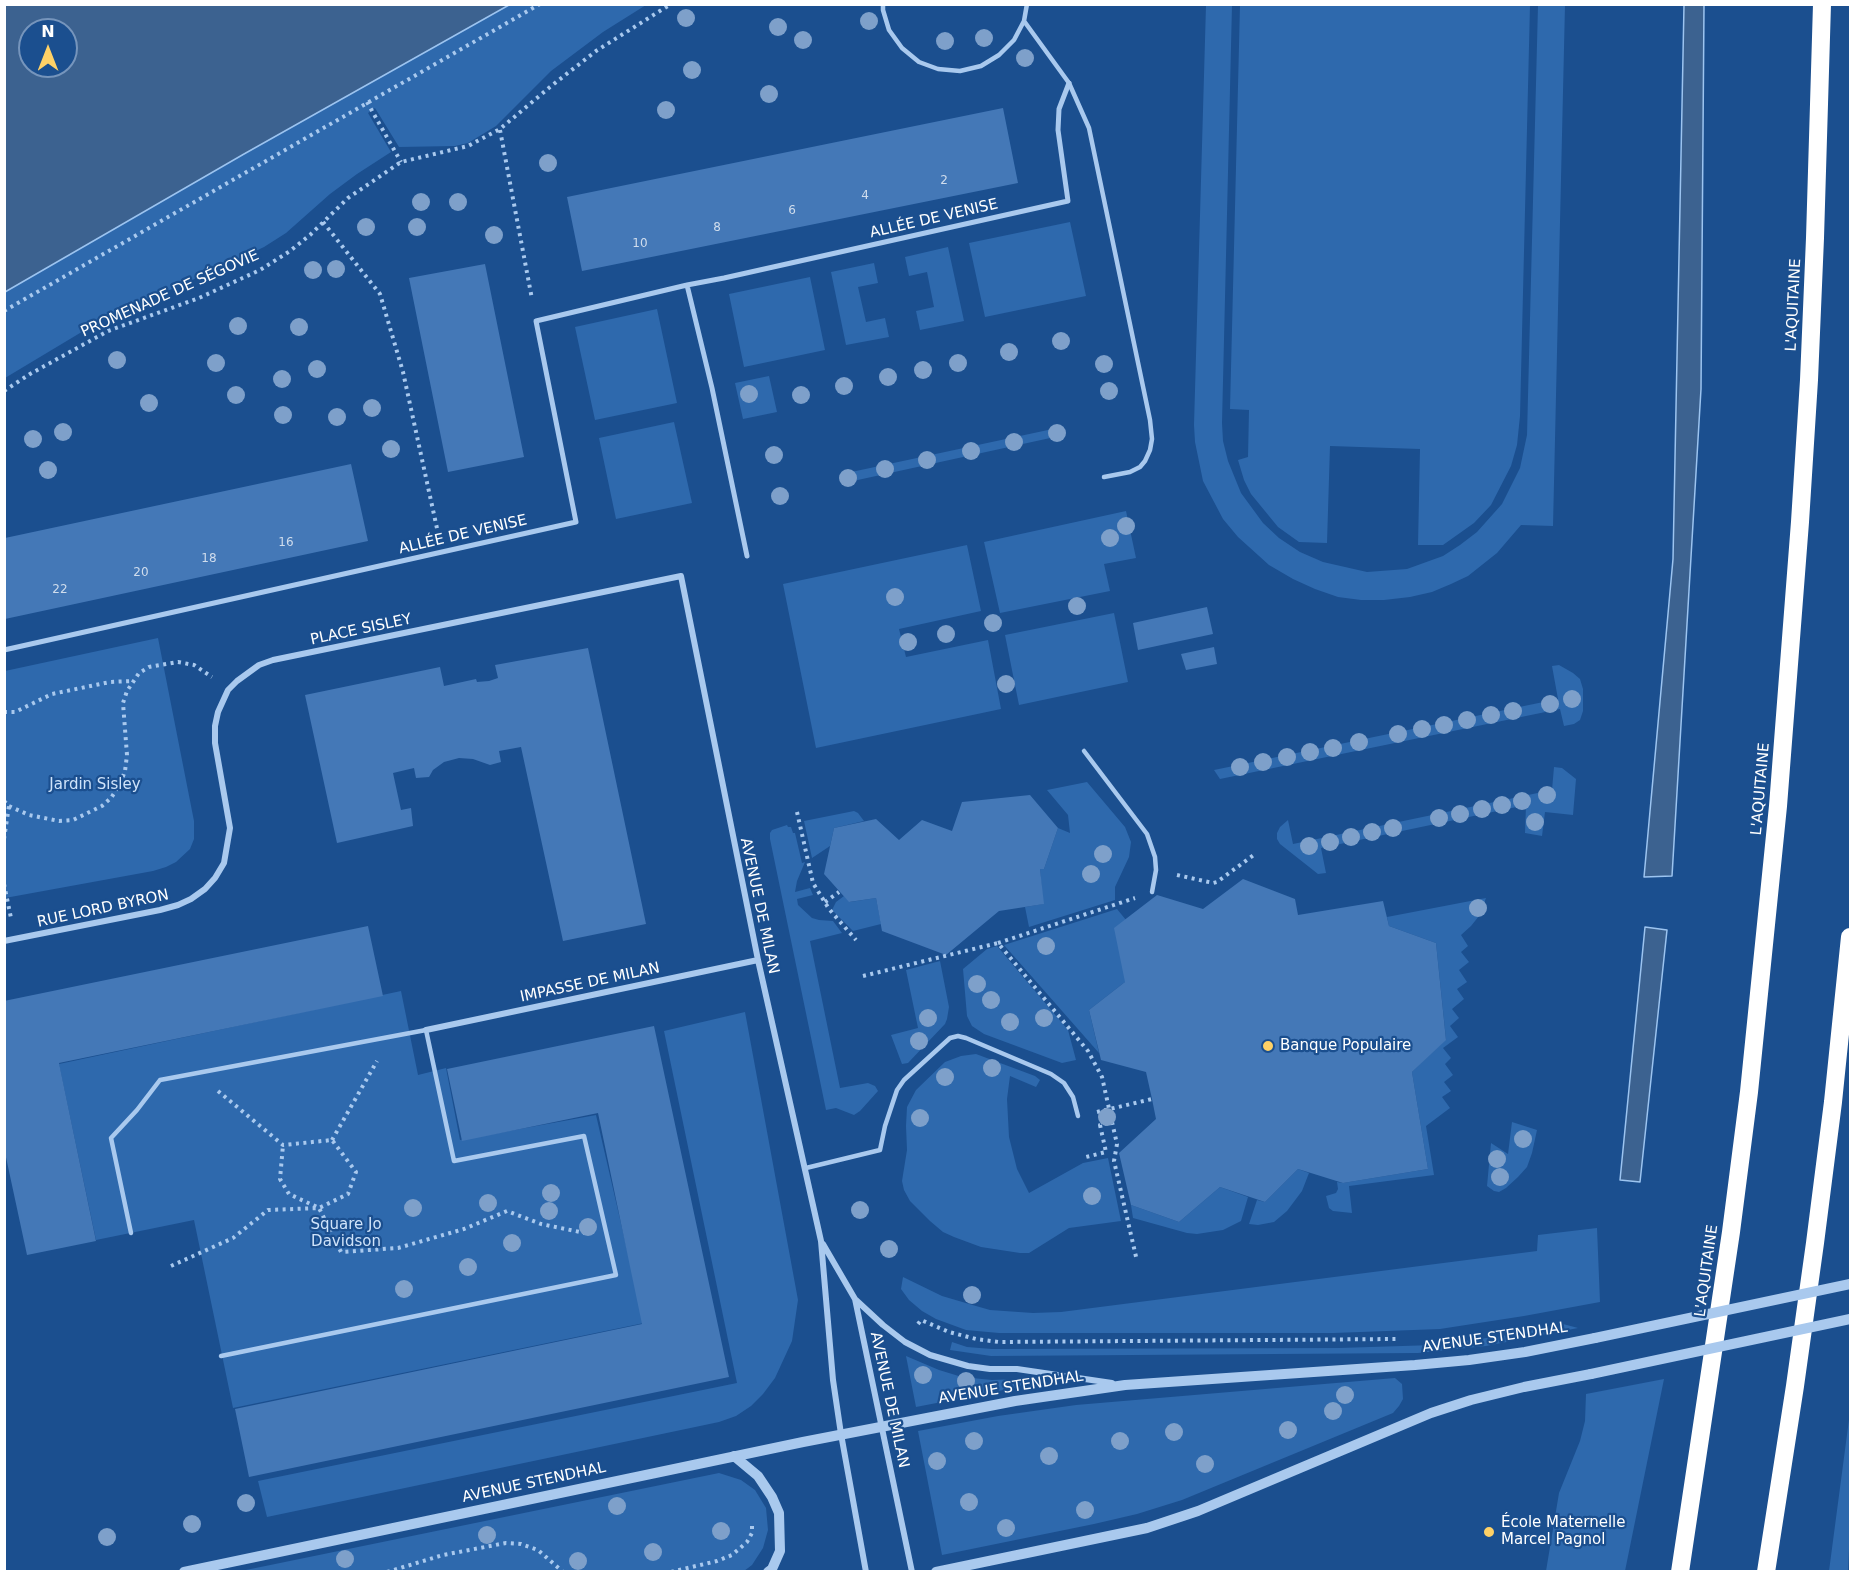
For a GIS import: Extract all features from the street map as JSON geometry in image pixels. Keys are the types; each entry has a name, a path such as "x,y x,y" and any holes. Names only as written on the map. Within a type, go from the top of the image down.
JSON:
{"highway":[{"name":"L'AQUITAINE","path":"1680,1572 1731,1232 1749,1092 1778,806 1791,655 1808,392 1822,4"},
{"path":"1766,1572 1815,1242 1851,937"}],"street":[{"name":"ALLÉE DE VENISE","path":"4,650 576,522 536,321 687,285 1068,201 1058,130 1059,109 1069,83"},
{"path":"687,285 712,388 747,556"},
{"name":"PLACE SISLEY","path":"224,863 230,828 215,743 215,726 222,701 228,690 247,672 273,660 681,576"},
{"name":"AVENUE DE MILAN","path":"681,576 758,960 821,1241 833,1380 866,1572"},
{"name":"RUE LORD BYRON","path":"4,941 178,905 205,889 224,863"},
{"name":"IMPASSE DE MILAN","path":"426,1030 758,960"},
{"name":"AVENUE DE MILAN","path":"821,1241 855,1299 912,1572"},
{"name":"AVENUE STENDHAL","path":"184,1572 734,1456 1015,1401 1125,1385 1426,1364 1526,1352 1851,1284"},
{"path":"855,1299 905,1342 930,1355 968,1366 1017,1369 1125,1385"},
{"path":"936,1572 1147,1528 1198,1511 1431,1413 1482,1397 1851,1319"},
{"path":"734,1456 758,1476 772,1497 779,1513 780,1551 772,1569 768,1572"}],"lane":[{"path":"883,4 889,30 902,48 919,62 938,69 960,71 981,66 999,56 1014,40 1024,21 1027,4"},
{"path":"1024,21 1069,83 1089,128 1150,420 1152,439 1145,461 1140,467 1130,472 1104,477"},
{"path":"1084,751 1147,834 1155,857 1156,870 1152,892"},
{"path":"131,1233 111,1138 160,1080 426,1030 454,1161 584,1136 615,1275 220,1356"},
{"path":"806,1168 880,1150 897,1090 904,1080 950,1038 958,1036 1052,1074 1064,1083 1073,1097 1078,1116"}],"path":[{"path":"4,311 540,4"},
{"name":"PROMENADE DE SÉGOVIE","path":"4,392 30,374 108,331 199,298 260,270 290,251 348,198 401,162 468,146 500,129 596,51 671,4"},
{"path":"367,102 401,162"},
{"path":"500,129 536,321"},
{"path":"323,222 380,294 403,372 442,551"},
{"path":"4,801 9,806 59,821 73,820 102,806 111,798 125,771 127,755 123,703 132,681 148,667 177,662 194,665 228,690"},
{"path":"4,712 15,712 52,694 110,682 132,681"},
{"path":"4,839 9,806"},
{"path":"797,812 813,883 825,902 856,940"},
{"path":"1156,870 1213,883 1255,854"},
{"path":"4,884 16,939"},
{"path":"825,902 839,891"},
{"path":"864,976 998,943 1152,892"},
{"path":"998,943 1088,1051 1102,1077 1106,1110 1112,1122 1117,1144 1114,1161 1137,1261"},
{"path":"332,1140 391,1036"},
{"path":"196,1073 284,1145 332,1140"},
{"path":"1106,1110 1152,1099"},
{"path":"1082,1158 1106,1152 1100,1125 1112,1122"},
{"path":"171,1266 232,1238 268,1210 319,1208 348,1194 356,1172 332,1140"},
{"path":"284,1145 280,1179 289,1194 319,1208 341,1252 398,1248 464,1229 507,1211 541,1224 607,1237"},
{"name":"AVENUE STENDHAL","path":"905,1342 921,1320 949,1332 999,1342 1405,1339"},
{"path":"671,1572 717,1561 732,1554 747,1542 752,1533 753,1523"},
{"path":"387,1572 443,1554 506,1543 521,1544 538,1550 563,1572"}],"green space":[{"path":"509,5 646,5 603,32 551,71 496,126 468,143 455,146 399,147 375,108 368,113 391,152 330,194 286,233 237,260 100,321 5,378 5,292"},
{"path":"1206,5 1232,5 1222,423 1223,441 1228,461 1241,493 1263,523 1279,538 1300,552 1323,562 1367,572 1407,569 1443,556 1460,545 1477,532 1502,504 1520,468 1527,435 1538,5 1565,5 1553,526 1521,525 1497,553 1468,576 1432,592 1384,600 1361,600 1338,597 1293,579 1269,565 1238,537 1223,519 1203,481 1194,425"},
{"path":"1240,5 1530,5 1520,416 1517,445 1511,466 1491,505 1474,523 1443,545 1418,545 1420,449 1330,446 1327,543 1299,542 1278,527 1251,494 1244,480 1238,460 1248,457 1249,410 1230,409"},
{"path":"1070,222 1086,296 985,317 969,243"},
{"path":"948,247 964,321 920,330 916,311 934,307 927,272 909,276 905,257"},
{"path":"874,263 878,283 858,287 866,322 885,318 889,337 846,345 831,272"},
{"path":"810,277 825,350 744,367 729,294"},
{"path":"657,309 677,403 595,420 575,327"},
{"path":"769,376 777,412 743,419 735,383"},
{"path":"674,422 692,503 616,519 599,438"},
{"path":"1062,427 1064,435 844,483 842,474"},
{"path":"1126,511 1136,558 1104,564 1110,591 1000,613 984,542"},
{"path":"967,545 981,611 899,629 906,657 988,640 1001,709 816,748 783,584"},
{"path":"1114,613 1128,682 1019,705 1005,635"},
{"name":"Jardin Sisley","path":"158,638 194,821 194,839 190,849 176,862 153,871 5,898 5,671"},
{"path":"1559,665 1580,679 1583,689 1583,711 1580,720 1574,724 1564,726 1560,709 1220,779 1214,770 1558,699 1552,666"},
{"path":"1554,767 1562,768 1576,779 1573,815 1545,812 1542,836 1525,833 1526,805 1321,848 1326,873 1318,874 1280,844 1277,839 1280,827 1288,820 1293,844 1552,790"},
{"path":"1087,782 1125,827 1131,842 1129,857 1115,887 1115,900 1029,927 1025,907 1043,904 1040,869 1044,869 1058,828 1070,833 1068,815 1047,790"},
{"path":"854,811 864,821 834,828 830,846 812,858 804,821"},
{"path":"787,825 795,833 802,863 805,862 795,892 810,888 813,895 797,899 798,905 812,918 833,921 842,933 810,941 840,1088 868,1083 875,1086 878,1091 854,1115 836,1108 826,1110 770,839 772,830"},
{"path":"844,896 850,902 876,898 881,924 853,931 832,910 836,902"},
{"path":"1486,898 1479,916 1461,935 1468,946 1461,952 1469,962 1459,970 1467,982 1457,989 1464,999 1452,1009 1459,1018 1450,1026 1458,1037 1443,1048 1451,1058 1445,1064 1453,1075 1444,1082 1451,1091 1442,1097 1450,1108 1426,1126 1434,1175 1349,1186 1352,1213 1333,1211 1329,1208 1326,1196 1336,1193 1337,1182 1343,1183 1428,1169 1412,1072 1446,1039 1436,943 1389,926 1387,917"},
{"path":"1117,909 1126,920 1125,982 1089,1010 1099,1053 1004,945"},
{"path":"997,946 1068,1030 1076,1060 1062,1063 984,1034 972,1026 967,1016 963,969 987,949"},
{"path":"940,961 949,1007 947,1019 945,1024 908,1063 902,1064 891,1035 918,1028 906,970"},
{"name":"Square Jo Davidson","path":"401,991 418,1075 446,1068 460,1140 596,1115 644,1323 233,1408 194,1220 96,1240 59,1064"},
{"path":"745,1012 798,1300 792,1341 775,1378 763,1394 736,1416 719,1422 267,1517 258,1481 737,1383 664,1031"},
{"path":"976,1054 1035,1076 1040,1080 1036,1087 1010,1076 1007,1099 1009,1137 1017,1169 1029,1193 1083,1163 1108,1158 1121,1221 1069,1228 1029,1253 1020,1253 981,1247 943,1232 910,1201 902,1181 907,1150 907,1107 916,1090 945,1062 961,1056"},
{"path":"1512,1122 1537,1130 1532,1153 1527,1167 1518,1177 1506,1188 1499,1192 1494,1191 1487,1186 1491,1143 1508,1154"},
{"path":"1298,1169 1309,1173 1302,1191 1287,1211 1274,1222 1249,1224 1257,1200 1265,1202"},
{"path":"1220,1187 1248,1197 1241,1221 1223,1230 1197,1234 1187,1233 1133,1218 1131,1205 1179,1222"},
{"path":"1597,1228 1600,1302 1440,1329 1334,1333 999,1333 966,1330 936,1319 909,1300 901,1289 903,1277 942,1296 990,1310 1061,1312 1537,1251 1538,1235"},
{"path":"1563,1324 1578,1328 1486,1346 1418,1353 991,1356 950,1350 952,1342 967,1347 992,1349 1339,1348 1434,1345 1509,1335"},
{"path":"906,1356 962,1377 992,1380 1016,1379 1022,1384 1019,1387 916,1407"},
{"path":"1395,1378 1402,1384 1403,1399 1393,1413 1182,1500 1094,1524 942,1555 918,1431 998,1416 1076,1405"},
{"path":"1664,1379 1625,1571 1546,1571 1559,1493 1580,1441 1585,1421 1586,1394"},
{"path":"1850,1412 1848,1571 1829,1571"},
{"path":"719,1473 741,1480 755,1490 766,1508 768,1530 763,1548 752,1565 744,1571 241,1571"}],"shaded area":[{"path":"5,4 509,4 509,5 5,292"},
{"path":"1684,5 1704,5 1701,389 1672,876 1644,877 1673,559"},
{"path":"1645,927 1667,930 1640,1182 1620,1180"}],"building":[{"path":"1003,108 1018,183 582,271 567,197"},
{"path":"485,264 524,457 448,472 409,278"},
{"path":"351,464 368,541 5,619 5,538"},
{"path":"1207,607 1213,634 1138,650 1133,623"},
{"path":"1214,647 1217,664 1186,670 1181,654"},
{"path":"588,648 646,924 563,941 521,747 499,751 501,762 490,765 473,759 459,758 444,762 433,770 429,777 416,778 414,768 393,773 401,810 411,808 413,826 337,843 305,695 440,667 444,686 476,679 477,682 489,681 498,678 495,665"},
{"path":"1030,795 1058,828 1044,869 1040,869 1044,904 999,911 946,955 882,931 876,898 849,902 824,874 834,828 876,819 899,840 922,820 952,831 962,802"},
{"name":"Banque Populaire","path":"1243,879 1295,899 1298,915 1383,901 1389,926 1436,943 1446,1040 1412,1072 1428,1169 1343,1183 1298,1169 1265,1202 1220,1187 1179,1222 1131,1205 1119,1153 1156,1119 1152,1099 1146,1072 1101,1060 1089,1010 1125,982 1114,928 1157,895 1203,909"},
{"path":"368,926 383,996 59,1063 96,1241 27,1255 4,1148 4,1001"},
{"path":"654,1026 729,1377 249,1477 235,1409 642,1324 598,1113 462,1141 447,1069"}],"place":[{"name":"Banque Populaire","path":"1268,1046"},
{"name":"École Maternelle Marcel Pagnol","path":"1489,1532"}]}
